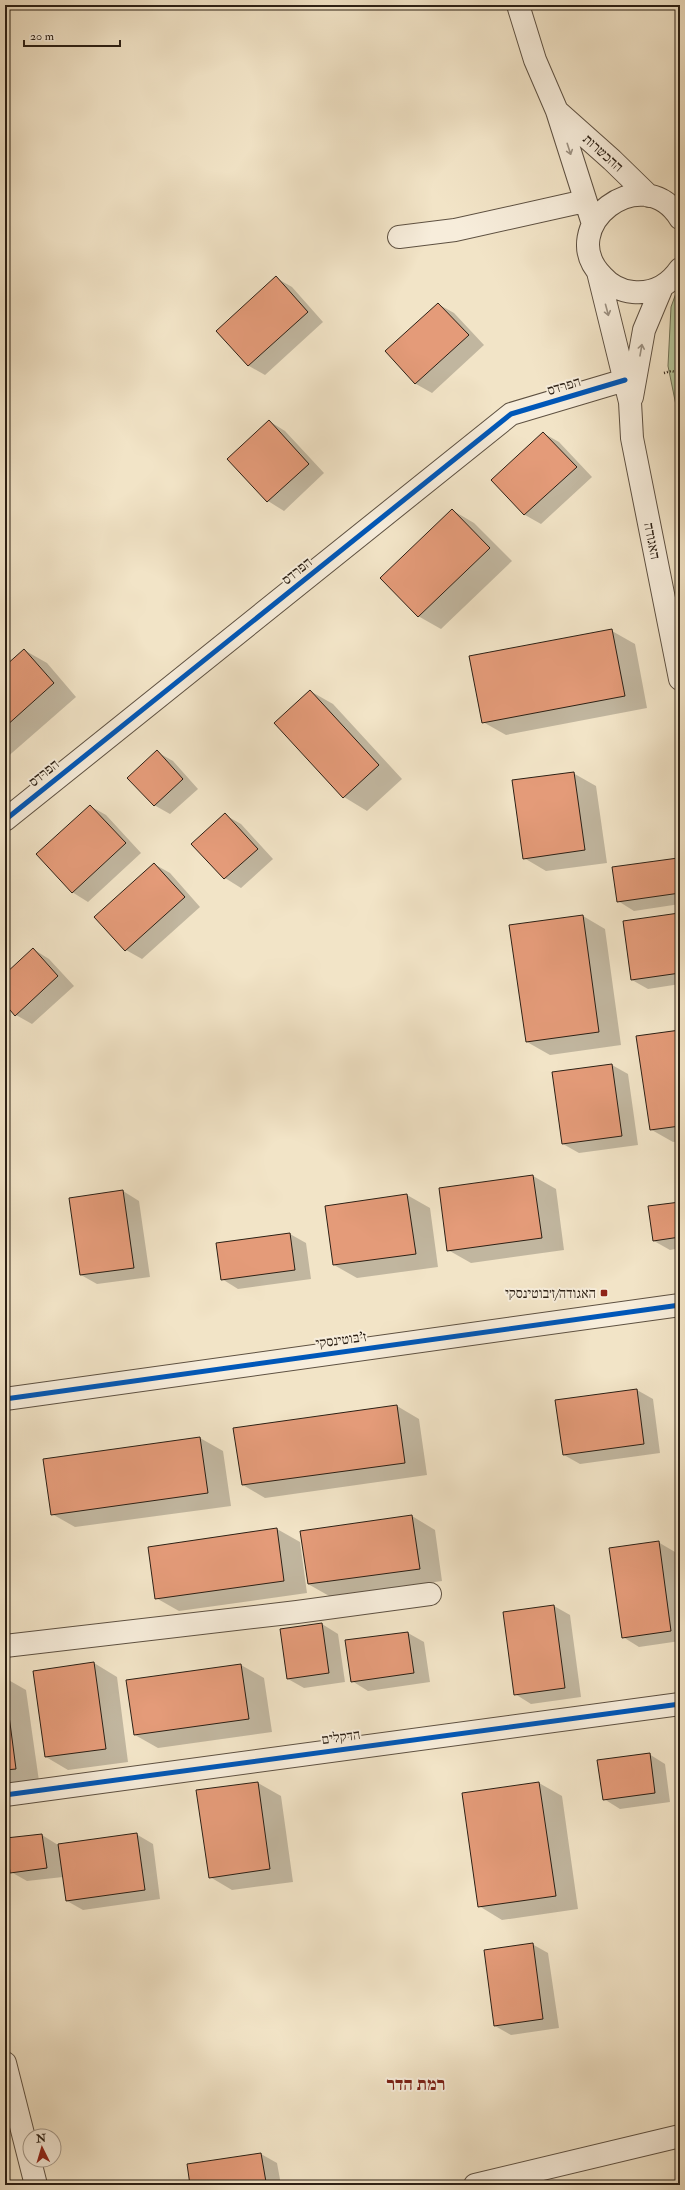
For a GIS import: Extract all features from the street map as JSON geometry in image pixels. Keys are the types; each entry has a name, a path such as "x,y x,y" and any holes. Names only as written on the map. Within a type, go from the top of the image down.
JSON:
{"street":[{"name":"ההכשרות","path":"518,5 535,60 557,111 593,224"},
{"name":"ההכשרות","path":"557,111 612,160 649,196"},
{"path":"593,224 598,215 616,200 626,196 649,196 677,211"},
{"path":"399,237 455,230 585,201"},
{"name":"האגודה","path":"593,224 589,248 592,261 598,272 630,402 632,438 680,679"},
{"path":"598,272 616,288 628,292 639,293 662,287 670,282 680,269"},
{"name":"האגודה","path":"630,402 644,330 662,287"},
{"name":"הפרדס","path":"5,820 511,414 625,380"},
{"name":"ז'בוטינסקי","path":"5,1399 680,1305"},
{"path":"5,1646 297,1612 430,1594"},
{"name":"הדקלים","path":"5,1794 680,1704"},
{"path":"5,2063 36,2185"},
{"path":"475,2185 680,2136"}],"green space":[{"path":"680,282 680,425 668,366 671,307"}],"building":[{"path":"276,276 308,312 248,366 216,331"},
{"path":"438,303 469,335 415,384 385,351"},
{"path":"269,420 309,464 267,502 227,459"},
{"path":"543,432 577,467 524,515 491,480"},
{"path":"452,509 490,548 418,617 380,578"},
{"path":"612,629 625,696 482,723 469,656"},
{"path":"24,649 54,683 5,727 5,666"},
{"path":"310,690 379,765 343,798 274,723"},
{"path":"157,750 183,779 154,806 127,778"},
{"path":"574,772 585,850 523,859 512,780"},
{"path":"90,805 126,843 72,893 36,854"},
{"path":"225,813 258,849 224,879 191,844"},
{"path":"678,858 680,893 617,902 612,867"},
{"path":"154,863 185,897 125,951 94,917"},
{"path":"679,913 680,973 631,980 623,921"},
{"path":"583,915 599,1032 526,1042 509,925"},
{"path":"33,948 58,976 15,1016 5,1004 5,974"},
{"path":"680,1030 680,1126 650,1130 636,1036"},
{"path":"612,1064 622,1136 562,1144 552,1072"},
{"path":"533,1175 542,1238 447,1251 439,1188"},
{"path":"123,1190 134,1268 80,1275 69,1198"},
{"path":"407,1194 416,1254 333,1265 325,1206"},
{"path":"680,1202 680,1237 653,1241 648,1206"},
{"path":"290,1233 295,1270 221,1280 216,1243"},
{"path":"637,1389 644,1444 563,1455 555,1400"},
{"path":"397,1405 405,1463 242,1485 233,1428"},
{"path":"200,1437 208,1493 51,1515 43,1459"},
{"path":"412,1515 420,1569 308,1584 300,1531"},
{"path":"277,1528 284,1581 155,1599 148,1547"},
{"path":"659,1541 671,1631 622,1638 609,1548"},
{"path":"554,1605 565,1688 514,1695 503,1612"},
{"path":"322,1623 329,1673 287,1679 280,1629"},
{"path":"408,1632 414,1673 351,1682 345,1640"},
{"path":"94,1662 106,1749 45,1757 33,1671"},
{"path":"241,1664 249,1719 134,1735 126,1680"},
{"path":"5,1685 16,1769 5,1770"},
{"path":"650,1753 655,1793 603,1800 597,1760"},
{"path":"258,1782 270,1869 209,1878 196,1790"},
{"path":"539,1782 556,1896 478,1907 462,1793"},
{"path":"137,1833 145,1890 66,1901 58,1844"},
{"path":"42,1834 47,1868 10,1873 6,1838"},
{"path":"533,1943 543,2019 494,2026 484,1950"},
{"path":"261,2153 266,2182 250,2185 190,2185 187,2164"},
{"path":"680,2181 680,2185 658,2185"}],"cycle path":[{"path":"5,820 511,414 625,380"},
{"path":"5,1399 680,1305"},
{"path":"5,1795 680,1704"}],"place":[{"name":"האגודה/ז׳בוטינסקי","path":"604,1293"}],"district":[{"name":"רמת הדר","path":"416,2084"}]}
